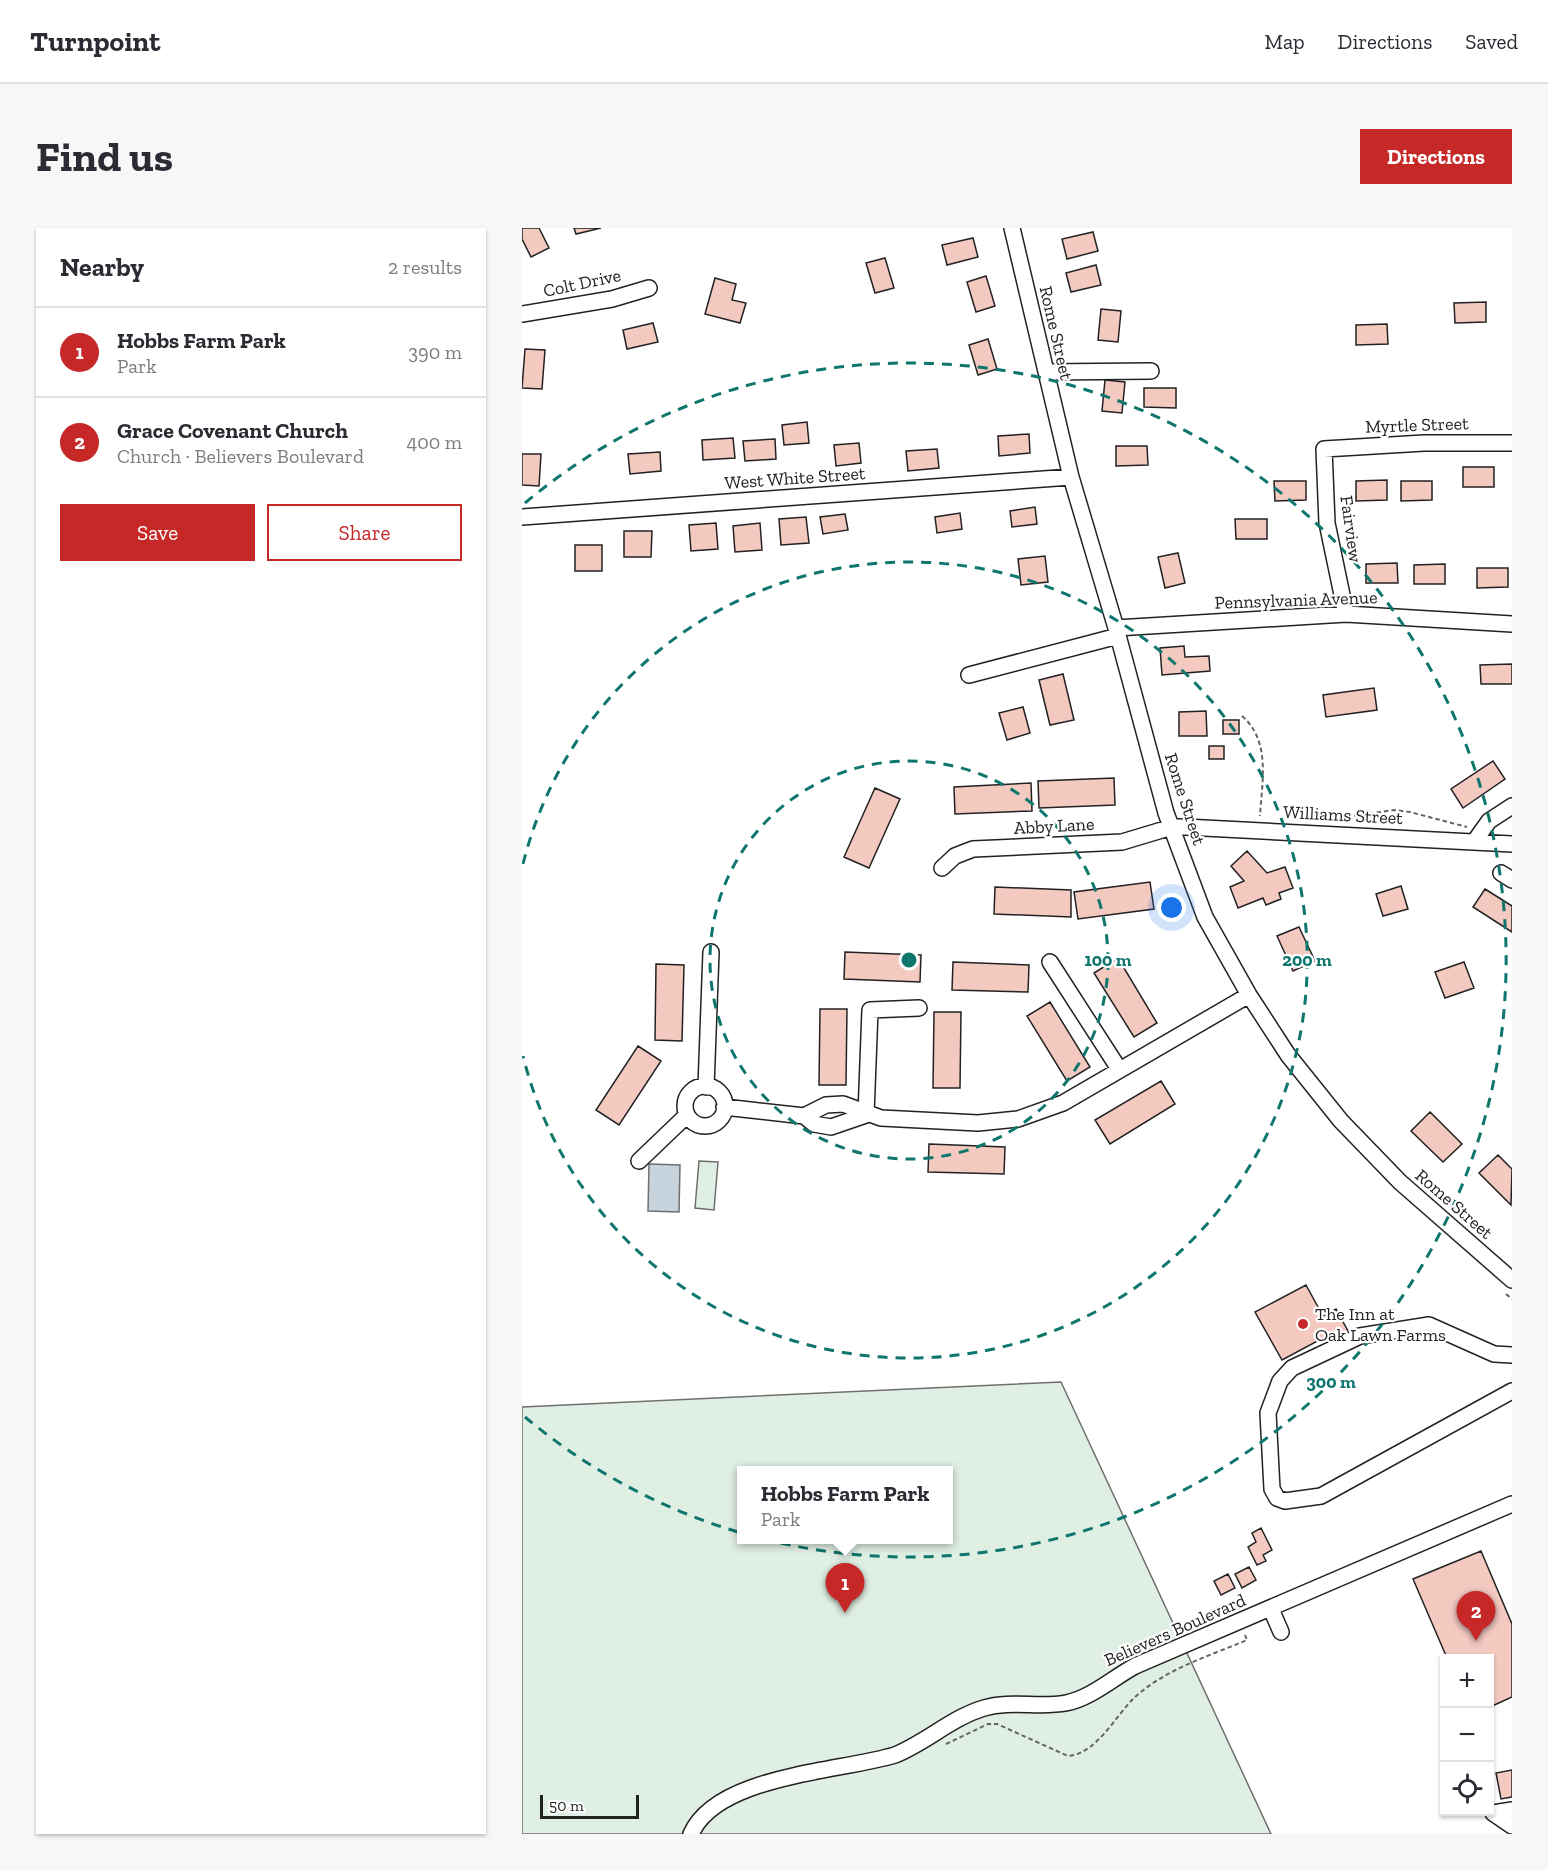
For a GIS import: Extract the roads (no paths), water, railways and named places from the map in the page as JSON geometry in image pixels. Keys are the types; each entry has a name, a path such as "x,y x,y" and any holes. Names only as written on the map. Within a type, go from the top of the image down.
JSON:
{"street":[{"name":"Rome Street","path":"1012,228 1071,477 1172,827 1205,917 1249,995 1293,1062 1367,1151 1512,1280"},
{"name":"Colt Drive","path":"522,314 612,299 649,288"},
{"path":"1046,372 1151,371"},
{"name":"Myrtle Street","path":"1324,449 1424,443 1512,443"},
{"name":"Fairview","path":"1324,449 1327,523 1346,614"},
{"name":"West White Street","path":"522,517 1071,477"},
{"name":"Pennsylvania Avenue","path":"969,675 1117,632 1346,614 1512,624"},
{"path":"1474,835 1489,821 1512,806"},
{"name":"Williams Street","path":"1172,827 1474,835 1512,844"},
{"name":"Abby Lane","path":"942,868 955,856 973,849 1122,842 1172,827"},
{"path":"706,1087 711,952"},
{"path":"1050,962 1119,1069"},
{"path":"804,1116 826,1105 843,1104 867,1115 881,1118 978,1123 1018,1119 1063,1103 1249,995"},
{"path":"867,1115 870,1010 919,1008"},
{"path":"699,1086 712,1087 721,1094 724,1107 721,1118 710,1126 696,1124 684,1108 688,1095 699,1086"},
{"path":"724,1107 804,1116 814,1124 831,1127 867,1115"},
{"path":"639,1161 687,1115"},
{"path":"1512,1355 1494,1354 1430,1325 1360,1336 1292,1368 1281,1379 1268,1413 1272,1489 1277,1498 1285,1501 1322,1496 1512,1391"},
{"name":"Believers Boulevard","path":"691,1834 710,1808 752,1787 895,1755 914,1746 957,1718 985,1708 1005,1704 1066,1703 1084,1696 1135,1666 1512,1504"},
{"path":"1271,1609 1281,1632"},
{"path":"1494,1812 1512,1810"},
{"path":"1494,1814 1512,1826"}],"place":[{"name":"The Inn at Oak Lawn Farms","path":"1303,1324"},
{"name":"Hobbs Farm Park","path":"845,1613"},
{"name":"Grace Covenant Church","path":"1476,1641"}]}
